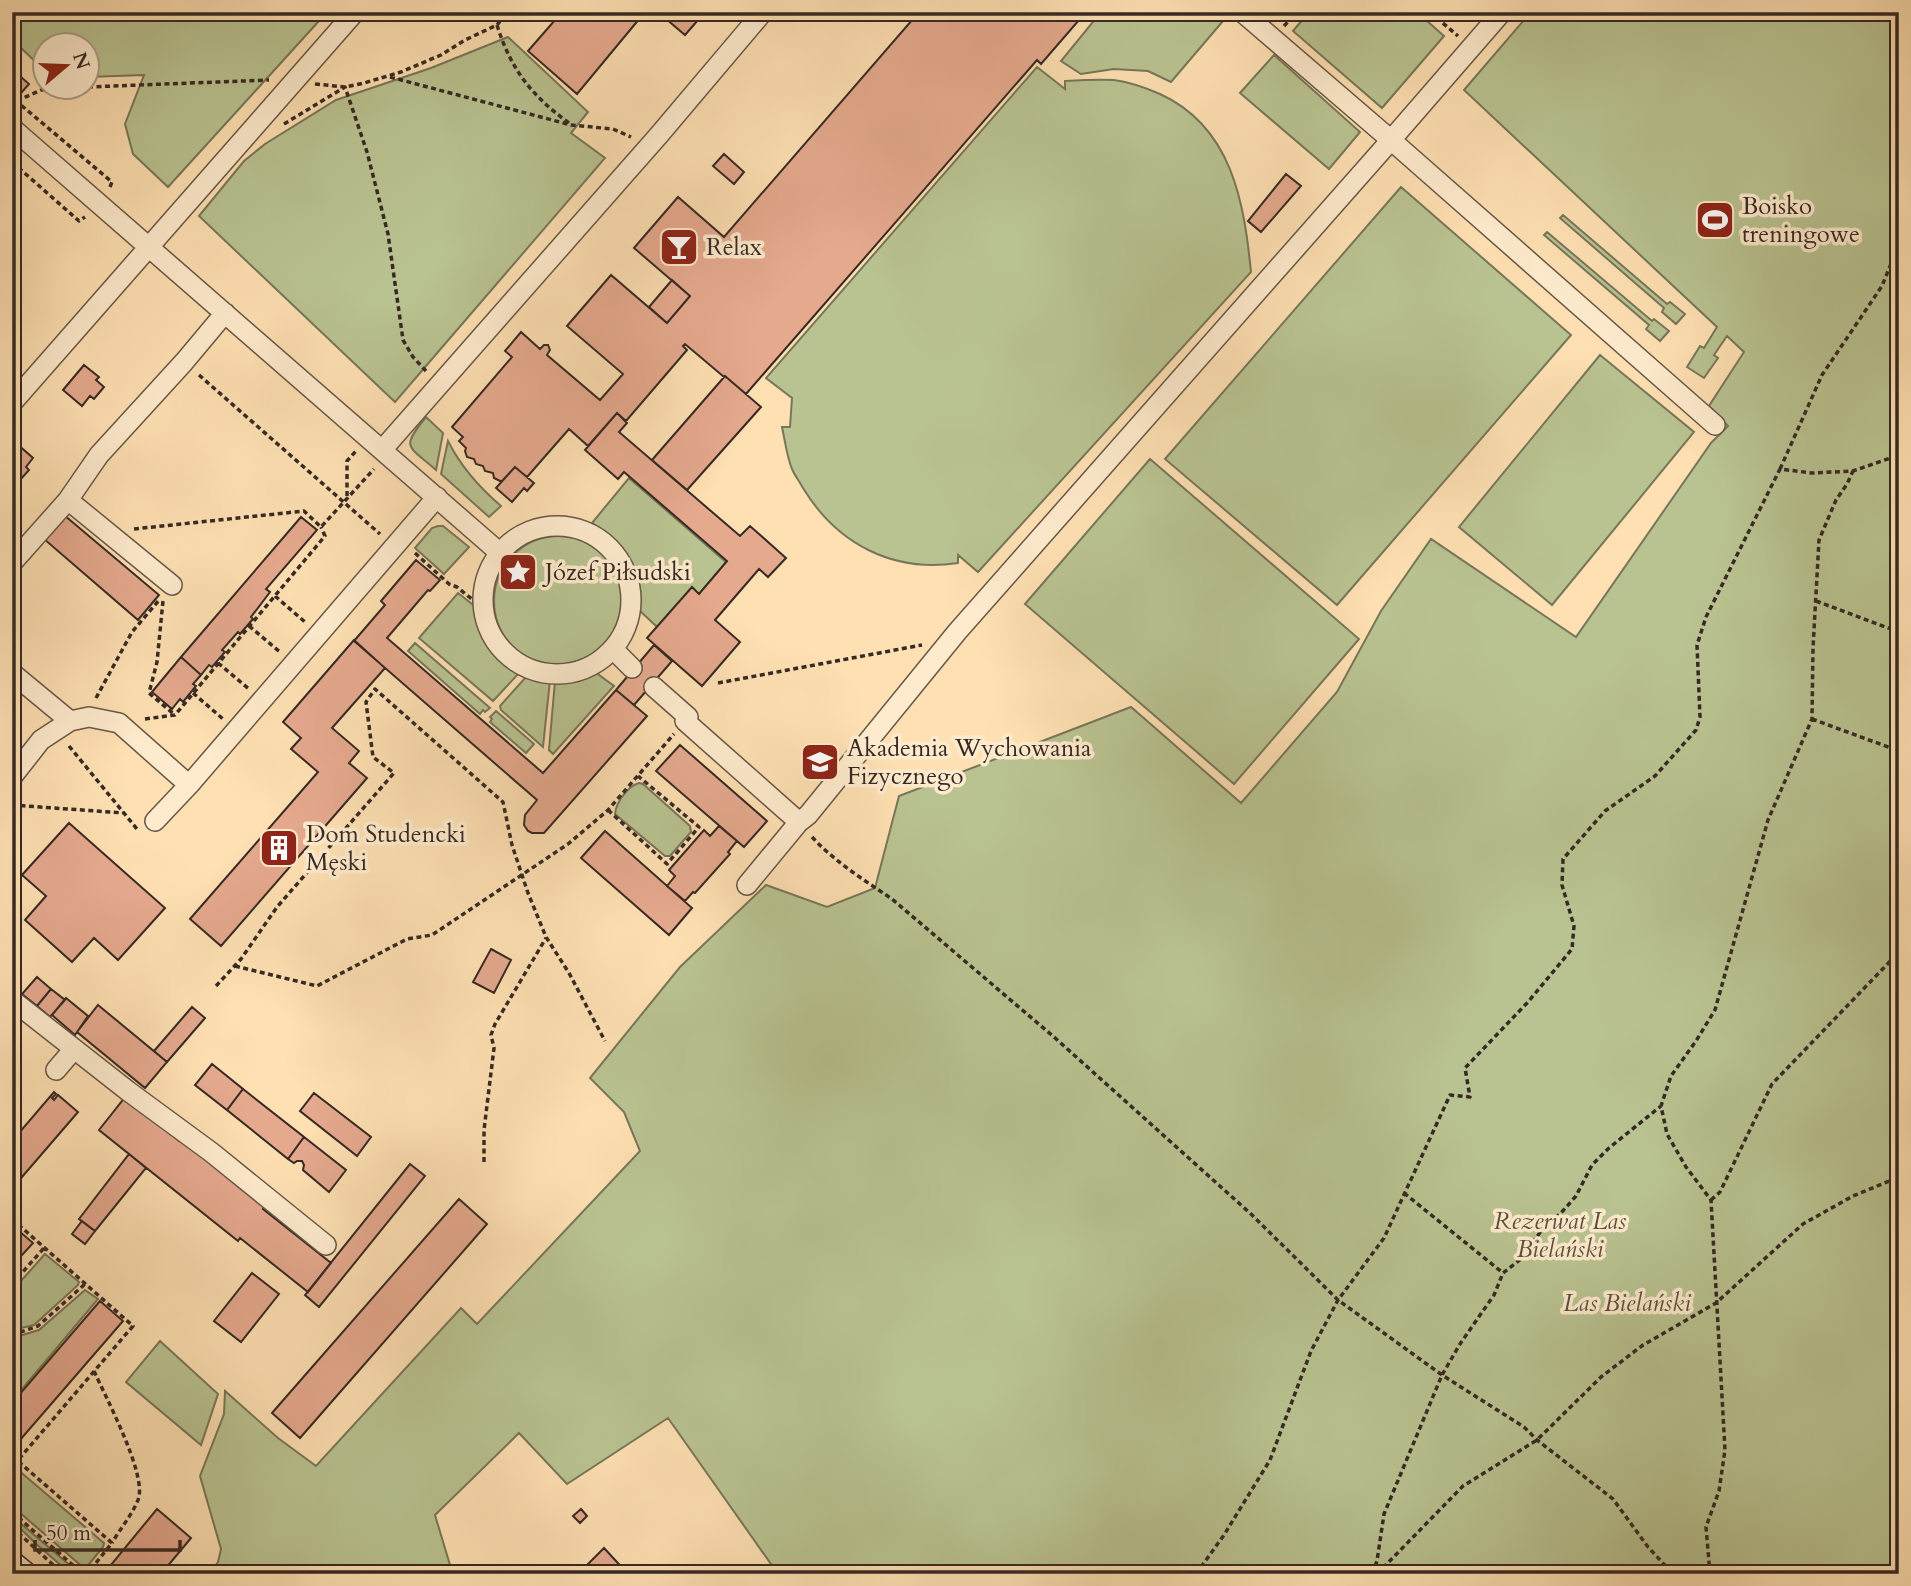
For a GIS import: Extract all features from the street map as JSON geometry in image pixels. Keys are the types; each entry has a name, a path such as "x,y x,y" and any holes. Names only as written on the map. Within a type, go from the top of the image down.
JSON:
{"street":[{"path":"12,403 355,12"},
{"path":"379,447 659,135 763,12"},
{"path":"1242,12 1715,425"},
{"path":"747,885 799,822 808,815 950,639 1502,12"},
{"path":"12,128 144,252 225,313 499,553"},
{"path":"12,563 68,499 99,456 225,313"},
{"path":"155,821 318,635 402,548 437,497"},
{"path":"68,499 172,585"},
{"path":"545,526 571,527 596,536 616,554 628,577 632,604 626,630 613,649 593,666 572,674 549,675 527,668 508,656 493,639 485,617 482,594 488,572 499,553 520,535 545,526"},
{"path":"613,649 632,668"},
{"path":"12,673 72,723"},
{"path":"654,687 688,717 685,722 799,822"},
{"path":"12,777 41,740 72,723 119,723 189,785"},
{"path":"12,1000 211,1152 326,1245"},
{"path":"56,1070 75,1049"},
{"path":"12,1565 23,1574"}],"path":[{"path":"1430,12 1471,48"},
{"path":"498,25 504,48 519,74 543,104 570,125"},
{"path":"388,76 570,125 613,129 631,138"},
{"path":"345,87 367,152 388,234 403,340 413,357 428,373"},
{"path":"32,94 16,101 112,181 108,192"},
{"path":"12,162 79,221 89,215"},
{"path":"1196,1574 1224,1535 1270,1460 1311,1351 1338,1300 1384,1238 1450,1095 1470,1097 1465,1068 1528,1002 1572,949 1574,926 1562,885 1563,859 1605,811 1655,776 1696,730 1700,717 1697,645 1706,617 1780,469 1822,375 1882,286 1899,244"},
{"path":"184,362 402,548 484,609"},
{"path":"345,500 347,461 379,447"},
{"path":"321,527 345,500 379,447"},
{"path":"1780,469 1812,473 1853,471 1899,455"},
{"path":"1710,1574 1706,1527 1719,1491 1725,1450 1711,1200 1686,1167 1667,1134 1661,1106 1671,1076 1715,1010 1768,820 1812,719 1819,540 1836,500 1853,471"},
{"path":"108,532 304,511 321,527 325,536 175,715 119,723"},
{"path":"155,821 142,835 124,813 72,723 95,699 132,632 163,595 157,662 149,693 175,715"},
{"path":"275,596 318,635"},
{"path":"1816,601 1888,628 1899,628"},
{"path":"249,626 293,664"},
{"path":"718,683 950,639"},
{"path":"218,663 262,700"},
{"path":"216,986 277,907 394,773 373,757 366,702 375,689 503,802 512,845 546,937 569,973 605,1041"},
{"path":"193,693 236,730"},
{"path":"1812,719 1899,751"},
{"path":"234,966 317,986 407,939 432,934 568,844 608,810 685,722"},
{"path":"608,810 667,864 699,827 638,776"},
{"path":"12,806 124,813"},
{"path":"799,822 824,850 892,899 1086,1065 1251,1214 1338,1300 1442,1375 1524,1427 1612,1499 1648,1547 1673,1574"},
{"path":"484,1162 484,1130 494,1048 491,1035 546,937"},
{"path":"1711,1200 1720,1192 1772,1084 1899,952"},
{"path":"1375,1574 1384,1514 1442,1375 1494,1295 1503,1273 1521,1259 1546,1224 1561,1213 1576,1196 1592,1165 1661,1106"},
{"path":"1375,1574 1463,1486 1537,1440 1601,1377 1643,1345 1716,1303 1803,1224 1853,1196 1899,1177"},
{"path":"1404,1194 1503,1273"},
{"path":"12,1219 133,1326 12,1466"},
{"path":"12,1284 44,1248"},
{"path":"12,1335 37,1326 85,1284"},
{"path":"12,1512 85,1574 112,1543 139,1498 134,1461 94,1371"},
{"path":"12,1457 112,1543"},
{"path":"12,1527 63,1574"}],"green space":[{"path":"12,12 306,12 318,22 168,187 133,154 125,124 144,75 102,76 102,32 32,32 32,58 19,46 12,54"},
{"path":"1101,12 1229,14 1171,82 1148,71 1114,69 1081,74 1061,61"},
{"path":"1309,12 1417,12 1444,36 1382,108 1293,31"},
{"path":"1531,12 1899,12 1899,1574 778,1574 668,1418 567,1484 519,1433 435,1515 450,1565 441,1574 209,1574 218,1562 221,1549 200,1476 224,1414 225,1391 278,1438 316,1466 461,1308 477,1324 640,1151 624,1112 590,1078 680,967 766,885 827,907 875,888 899,796 1131,707 1241,803 1337,692 1381,611 1431,539 1576,637 1711,443 1728,426 1709,406 1744,352 1727,336 1714,355 1718,358 1704,378 1687,367 1700,346 1704,348 1717,327 1464,90"},
{"path":"508,37 588,112 571,133 605,158 395,402 199,216 244,161 265,144 336,100 431,68"},
{"path":"1274,55 1360,132 1329,169 1240,93"},
{"path":"1037,67 1065,89 1065,81 1096,80 1114,80 1144,87 1184,108 1204,126 1219,146 1230,169 1244,219 1251,272 978,572 958,555 958,563 934,565 889,558 850,539 832,525 803,488 790,464 782,427 790,427 792,398 766,378"},
{"path":"1401,187 1571,335 1337,605 1165,459"},
{"path":"1563,215 1667,304 1670,302 1685,314 1676,324 1662,312 1664,308 1560,218"},
{"path":"1547,232 1652,321 1654,319 1669,331 1660,341 1646,329 1649,325 1544,235"},
{"path":"1600,355 1694,432 1552,605 1459,527"},
{"path":"426,417 443,433 436,470 414,451 410,441"},
{"path":"448,441 471,476 501,506 489,517 441,474"},
{"path":"1150,459 1359,639 1234,784 1025,604"},
{"path":"629,478 727,563 698,595 657,627 638,609 632,571 621,549 613,539 592,523"},
{"path":"443,526 469,547 444,574 415,548 432,528"},
{"path":"559,536 584,541 605,555 619,576 624,601 619,626 605,647 584,661 559,666 534,661 513,647 499,626 494,601 499,576 513,555 534,541"},
{"path":"458,593 476,607 481,627 496,652 520,672 493,701 419,638"},
{"path":"415,643 490,708 480,714 408,651"},
{"path":"595,672 614,686 553,754 549,750 555,681 569,681"},
{"path":"526,677 550,680 543,747 501,710 500,706"},
{"path":"496,711 534,744 526,753 490,722 490,717"},
{"path":"639,783 690,826 691,832 670,856 665,856 615,814 623,795"},
{"path":"45,1254 79,1282 78,1285 34,1325 12,1330 12,1291"},
{"path":"85,1290 98,1299 12,1401 12,1338 39,1330"},
{"path":"160,1341 218,1394 201,1445 126,1382"},
{"path":"17,1469 104,1543 85,1569 12,1506 12,1471"},
{"path":"12,1516 80,1574 71,1574 35,1543 12,1520"}],"building":[{"path":"562,12 645,12 577,94 528,51"},
{"path":"658,12 705,12 685,35"},
{"path":"919,12 1086,12 1041,64 1037,60 746,394 685,344 683,346 687,350 626,421 617,413 588,446 569,429 527,477 515,467 502,481 494,478 493,473 485,471 483,466 476,464 474,459 467,457 466,448 459,441 463,437 452,427 512,357 505,351 521,332 540,349 548,345 550,350 547,355 600,400 623,374 567,326 611,275 667,323 690,296 634,248 678,197 724,237"},
{"path":"12,69 29,84 13,102 12,101"},
{"path":"724,154 744,172 734,184 713,166"},
{"path":"1286,174 1301,186 1261,232 1248,221"},
{"path":"672,280 690,296 667,323 649,307"},
{"path":"84,365 99,377 96,380 104,387 94,399 90,396 82,406 63,390"},
{"path":"725,376 761,407 687,490 652,460"},
{"path":"617,413 627,423 619,432 740,536 750,526 786,558 768,577 759,569 715,620 740,642 702,686 647,638 692,587 699,594 727,561 624,472 618,479 585,450"},
{"path":"16,443 33,458 26,467 29,470 12,489 12,448"},
{"path":"515,467 534,483 527,491 524,488 512,502 496,488"},
{"path":"64,515 159,595 138,620 44,539"},
{"path":"301,517 317,530 266,589 270,592 251,617 253,619 222,650 225,652 212,667 209,665 201,675 181,657"},
{"path":"416,560 440,580 428,590 387,638 543,773 616,690 647,716 544,833 532,833 524,825 525,815 537,800 354,641 385,605 381,601"},
{"name":"Dom Studencki Męski","path":"354,640 385,668 332,728 359,751 349,763 367,778 221,946 190,919 318,772 291,749 301,738 283,722"},
{"path":"654,645 672,661 634,705 616,690"},
{"path":"181,657 201,675 183,702 180,699 172,709 152,692"},
{"path":"680,745 767,821 744,847 656,771"},
{"path":"69,823 165,908 118,960 94,938 72,962 25,920 46,896 22,875"},
{"path":"719,826 737,841 728,852 730,854 685,901 667,886 675,876 669,870 704,830 710,836"},
{"path":"605,831 692,908 669,935 581,858"},
{"path":"491,949 511,960 494,993 473,982"},
{"path":"37,977 51,989 37,1006 22,994"},
{"path":"51,989 65,1000 50,1017 37,1006"},
{"path":"66,998 88,1016 75,1035 52,1015"},
{"path":"98,1005 167,1062 145,1088 77,1032"},
{"path":"192,1007 205,1018 167,1062 154,1051"},
{"path":"212,1064 243,1089 227,1110 195,1085"},
{"path":"243,1089 304,1137 288,1159 227,1110"},
{"path":"54,1092 54,1100 58,1095 78,1112 22,1177 12,1168 12,1141"},
{"path":"314,1093 371,1137 357,1156 300,1111"},
{"path":"126,1096 179,1141 181,1139 265,1206 263,1209 331,1263 308,1292 240,1238 238,1241 99,1130"},
{"path":"304,1137 346,1170 329,1192 303,1170 302,1161 294,1163 288,1159"},
{"path":"129,1154 146,1168 95,1231 79,1219"},
{"path":"410,1164 425,1176 319,1307 305,1295"},
{"path":"459,1199 487,1224 300,1438 272,1413"},
{"path":"82,1221 95,1231 85,1244 72,1234"},
{"path":"12,1225 33,1243 12,1266"},
{"path":"252,1273 279,1294 241,1342 214,1321"},
{"path":"100,1301 123,1321 20,1440 12,1433 12,1403"},
{"path":"157,1509 191,1538 161,1574 109,1574 106,1571"},
{"path":"581,1509 587,1516 580,1523 573,1516"},
{"path":"604,1548 628,1574 591,1574 585,1567"}],"place":[{"name":"Boisko treningowe","path":"1715,220"},
{"name":"Relax","path":"679,247"},
{"name":"Józef Piłsudski","path":"518,572"},
{"name":"Akademia Wychowania Fizycznego","path":"820,762"},
{"name":"Dom Studencki Męski","path":"279,848"}],"park label":[{"name":"Rezerwat Las Bielański","path":"1560,1235"},
{"name":"Las Bielański","path":"1627,1303"}]}
